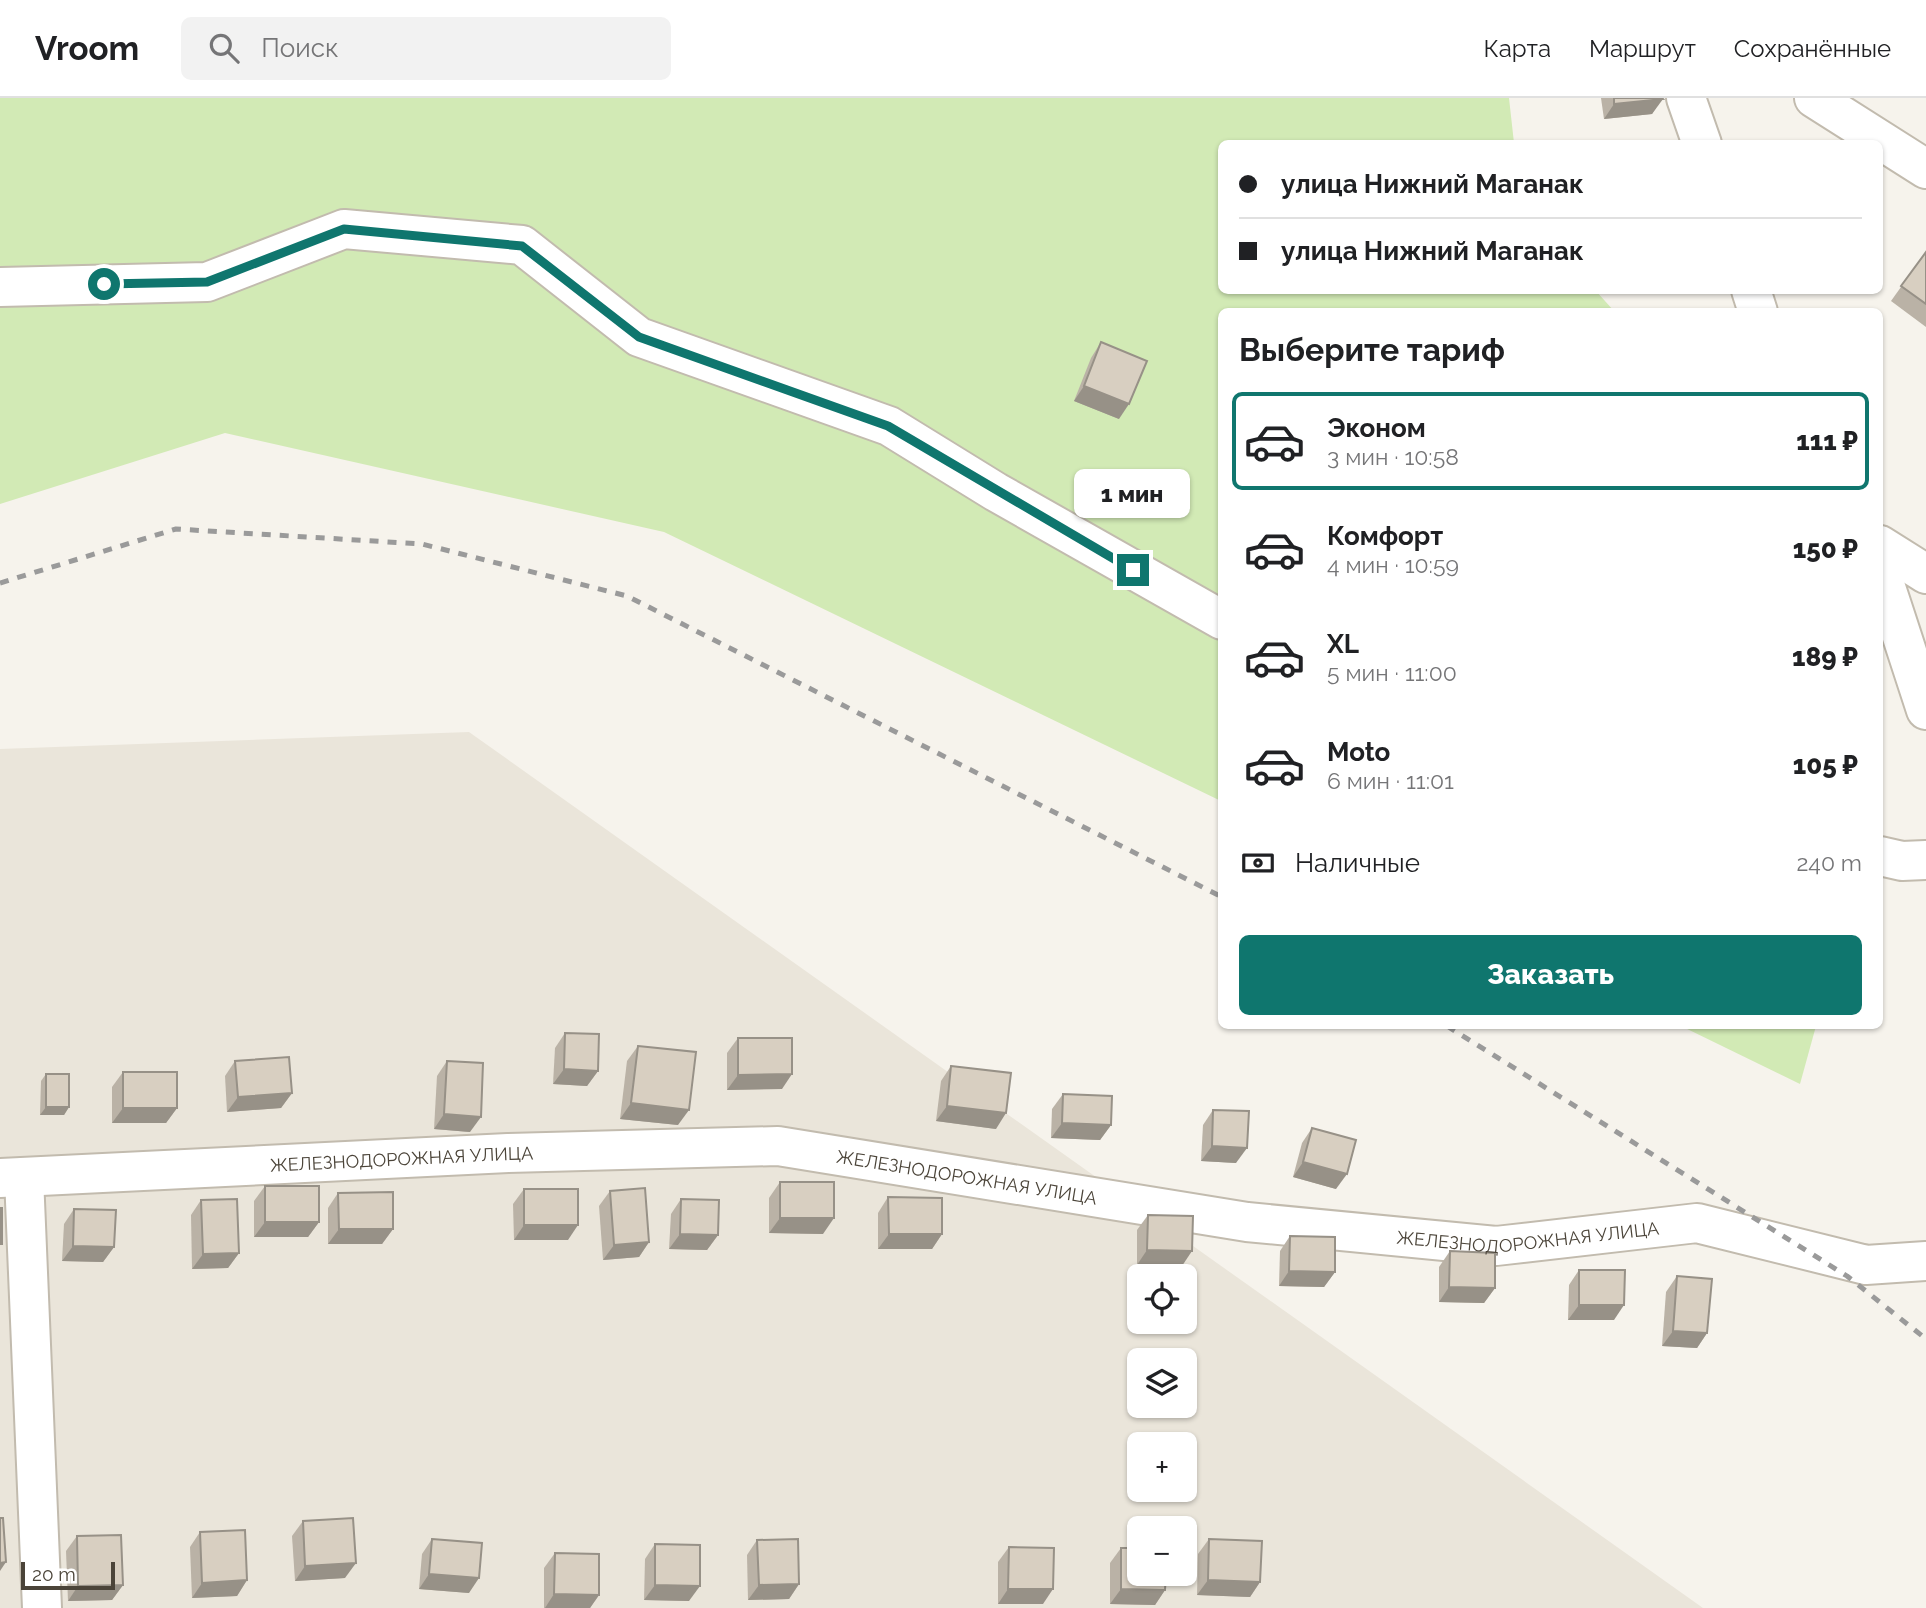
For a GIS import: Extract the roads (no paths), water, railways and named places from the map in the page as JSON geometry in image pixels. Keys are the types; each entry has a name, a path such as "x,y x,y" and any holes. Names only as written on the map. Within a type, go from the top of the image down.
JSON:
{"street":[{"path":"1686,98 1701,140"},
{"path":"1814,98 1880,140"},
{"path":"1883,142 1926,169"},
{"path":"0,287 207,282 344,229 522,246 639,337 888,426 996,492 1218,618"},
{"path":"1883,547 1926,574"},
{"path":"1883,578 1926,709"},
{"path":"1883,857 1902,861 1926,860"},
{"name":"ЖЕЛЕЗНОДОРОЖНАЯ УЛИЦА","path":"12,1178 508,1153 778,1146 1247,1222 1496,1246 1697,1223 1866,1265 1926,1261"},
{"path":"12,1178 42,1608"}],"railway":[{"path":"0,583 176,529 422,544 627,596 1218,895"},
{"path":"1452,1029 1847,1276 1926,1339"}]}
